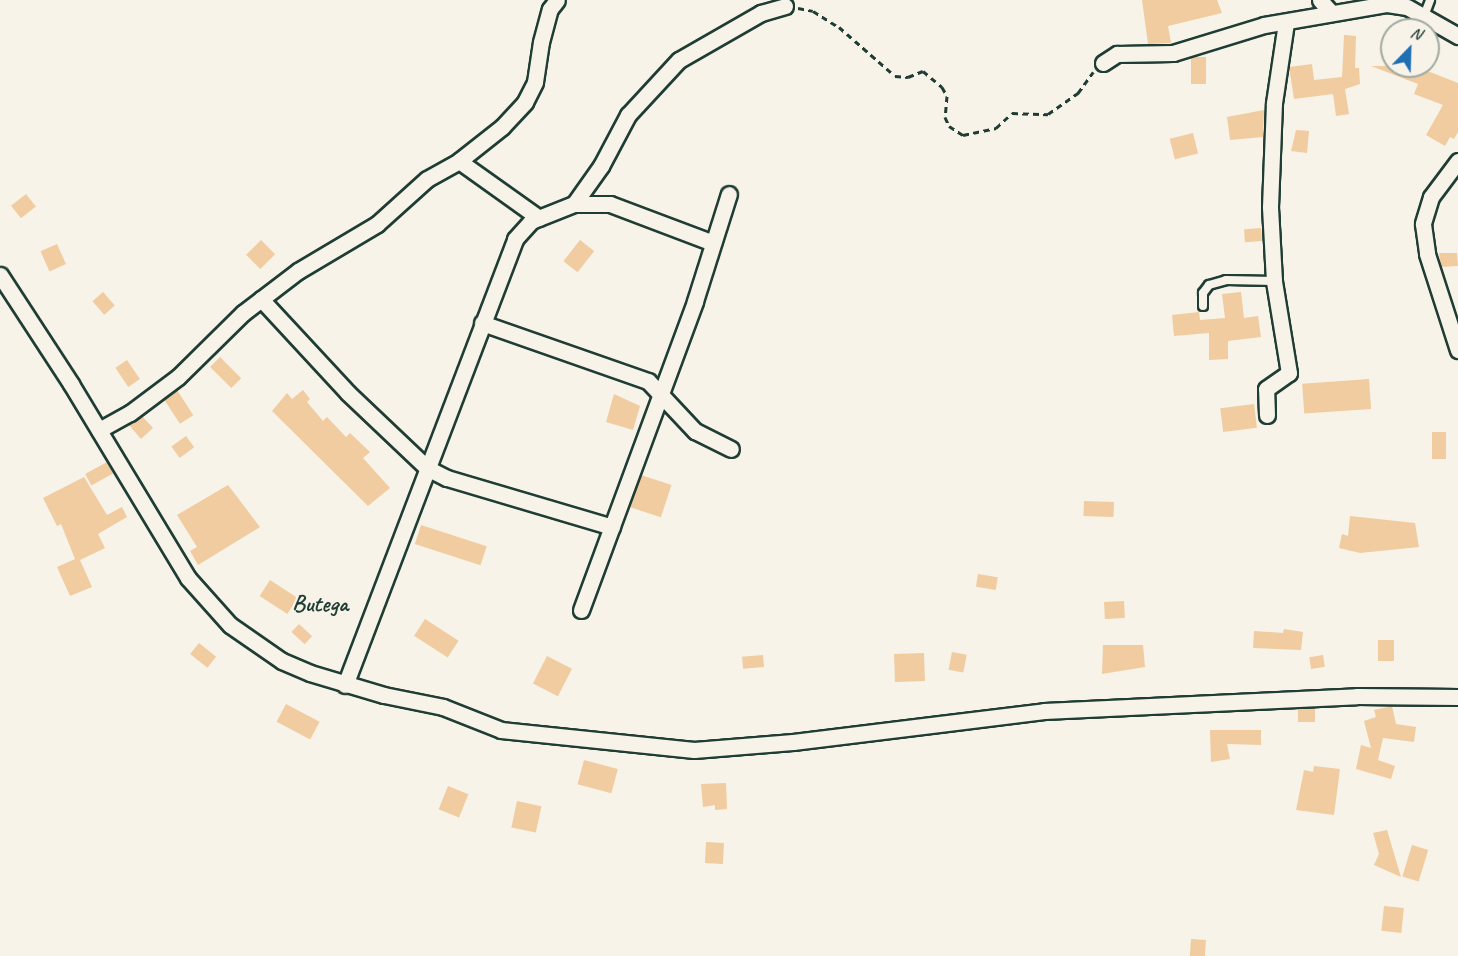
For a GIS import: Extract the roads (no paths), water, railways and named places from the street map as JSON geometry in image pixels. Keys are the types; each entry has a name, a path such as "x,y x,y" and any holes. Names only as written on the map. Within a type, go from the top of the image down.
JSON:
{"street":[{"path":"99,430 129,413 178,377 261,299 298,271 378,224 427,179 459,160 525,102 535,82 550,9 558,0"},
{"path":"1103,63 1117,54 1173,53 1286,23 1325,6 1387,4 1407,7 1458,36"},
{"path":"574,204 606,158 628,115 679,60 761,13 785,6"},
{"path":"1267,415 1266,389 1289,373 1274,281 1271,149 1278,58 1286,23"},
{"path":"459,160 539,218"},
{"path":"1458,161 1431,197 1423,224 1426,254 1458,350"},
{"path":"582,609 661,394 729,194"},
{"path":"345,684 515,239 539,218 574,204 610,204 713,243"},
{"path":"0,275 99,430 188,578 211,608 282,661 345,684 443,707 501,730 525,735 694,750 793,742 1044,711 1357,696 1458,697"},
{"path":"261,299 348,393 427,468 447,478 612,526"},
{"path":"482,323 648,381 695,431 731,449"}],"lane":[{"path":"1424,16 1430,0"},
{"path":"1203,306 1203,293 1209,285 1226,280 1274,281"}],"district":[{"name":"Butega","path":"320,604"}]}
